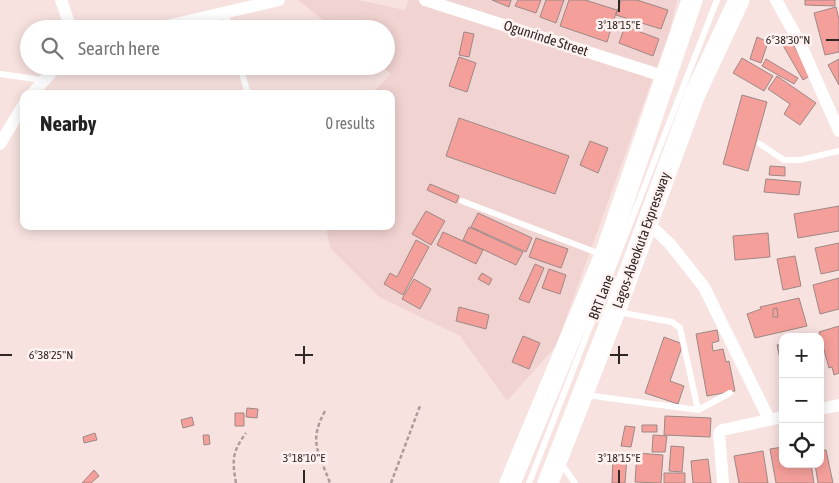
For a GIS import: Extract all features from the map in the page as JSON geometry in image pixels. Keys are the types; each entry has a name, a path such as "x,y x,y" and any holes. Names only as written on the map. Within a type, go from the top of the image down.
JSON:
{"highway":[{"name":"Lagos-Abeokuta Expressway","path":"510,483 605,256 692,0"},
{"name":"Lagos-Abeokuta Expressway","path":"548,483 615,311 646,222 695,94 739,0"}],"street":[{"path":"61,0 68,20"},
{"path":"194,20 279,0"},
{"path":"776,0 800,43 839,131"},
{"name":"Ogunrinde Street","path":"428,1 666,77"},
{"path":"36,90 49,75"},
{"path":"0,144 20,111"},
{"path":"646,222 670,244 704,287 769,419"},
{"path":"824,408 839,405"},
{"path":"723,483 719,433 722,430 779,417"}],"lane":[{"name":"BRT Lane","path":"528,483 717,0"},
{"path":"225,13 227,20"},
{"path":"0,74 45,80"},
{"path":"243,75 247,90"},
{"path":"760,144 784,160 800,160 839,150"},
{"path":"462,201 605,256"},
{"path":"615,311 672,322 680,328 698,410"},
{"path":"582,394 698,410 730,393"},
{"path":"558,458 575,483"}],"path":[{"path":"391,483 420,406"},
{"path":"325,411 317,425 315,445 330,483"},
{"path":"236,483 232,462 236,446 246,433"}],"shaded area":[{"path":"298,0 358,0 405,10 409,0 677,0 670,30 556,346 507,401 460,336 379,297 330,248 327,230 395,230 395,90 376,90 390,75 395,75 395,20 323,20"}],"building":[{"path":"492,0 511,0 509,7"},
{"path":"518,0 541,0 536,13 515,6"},
{"path":"546,0 564,0 556,23 540,17"},
{"path":"569,0 585,0 617,10 607,42 560,26"},
{"path":"621,0 637,0 668,10 661,29 616,15"},
{"path":"805,0 835,0 835,6 805,5"},
{"path":"836,7 839,19 839,52 825,55 814,13"},
{"path":"625,26 659,39 653,56 619,43"},
{"path":"464,32 474,34 469,57 459,55"},
{"path":"757,37 768,42 761,63 750,59"},
{"path":"789,37 811,75 803,80 781,42"},
{"path":"459,57 476,63 467,92 449,86"},
{"path":"742,58 773,76 764,91 733,73"},
{"path":"766,59 798,78 794,84 762,66"},
{"path":"839,59 839,85 828,65"},
{"path":"777,76 816,103 800,125 784,114 790,104 768,89"},
{"path":"742,95 767,102 748,171 723,164"},
{"path":"459,118 569,156 555,194 446,156"},
{"path":"590,141 608,148 598,173 580,165"},
{"path":"770,166 785,167 785,176 769,175"},
{"path":"766,179 801,182 799,195 764,192"},
{"path":"430,184 459,196 456,203 427,190"},
{"path":"839,206 839,231 798,238 794,214"},
{"path":"426,211 445,221 431,245 412,234"},
{"path":"478,213 532,238 526,252 471,227"},
{"path":"469,227 523,252 516,265 463,240"},
{"path":"443,232 483,250 476,264 437,245"},
{"path":"768,233 770,257 735,260 733,236"},
{"path":"536,238 568,249 561,268 529,257"},
{"path":"416,240 429,247 403,295 384,284 390,273 397,277"},
{"path":"839,243 839,270 821,274 815,248"},
{"path":"795,256 801,286 783,290 777,259"},
{"path":"535,264 544,268 529,303 519,299"},
{"path":"549,269 566,275 560,294 542,288"},
{"path":"482,273 492,279 489,285 478,279"},
{"path":"839,278 839,309 820,314 813,285"},
{"path":"414,279 431,289 420,309 402,299"},
{"path":"799,298 807,326 755,338 747,314 761,309 760,307"},
{"path":"459,307 489,315 486,329 456,321"},
{"path":"777,308 778,317 773,317 773,309"},
{"path":"839,326 839,373 834,375 832,367 829,368 824,350 824,333 819,332"},
{"path":"717,330 719,341 712,343 713,351 723,349 726,362 729,361 735,391 707,396 696,334"},
{"path":"523,336 540,343 529,369 512,362"},
{"path":"664,337 683,344 670,381 684,386 678,404 645,393"},
{"path":"247,408 258,409 257,418 246,417"},
{"path":"235,413 244,413 244,426 235,426"},
{"path":"665,416 711,418 710,437 664,435"},
{"path":"192,417 194,425 183,428 181,420"},
{"path":"642,425 657,425 657,432 642,432"},
{"path":"625,426 635,427 631,447 621,446"},
{"path":"95,433 97,440 84,443 83,437"},
{"path":"203,435 209,435 210,444 204,445"},
{"path":"653,435 667,436 665,452 652,452"},
{"path":"671,446 684,447 682,472 669,471"},
{"path":"779,448 779,468 812,468 814,483 776,483 770,449"},
{"path":"824,450 826,450 833,483 818,483 816,468 824,468"},
{"path":"763,451 768,483 739,483 734,456"},
{"path":"637,453 663,455 661,483 635,482"},
{"path":"613,457 627,457 625,483 612,483"},
{"path":"708,459 711,483 693,483 691,461"},
{"path":"94,470 99,476 91,483 82,483"},
{"path":"664,473 685,473 685,483 664,483"}]}
